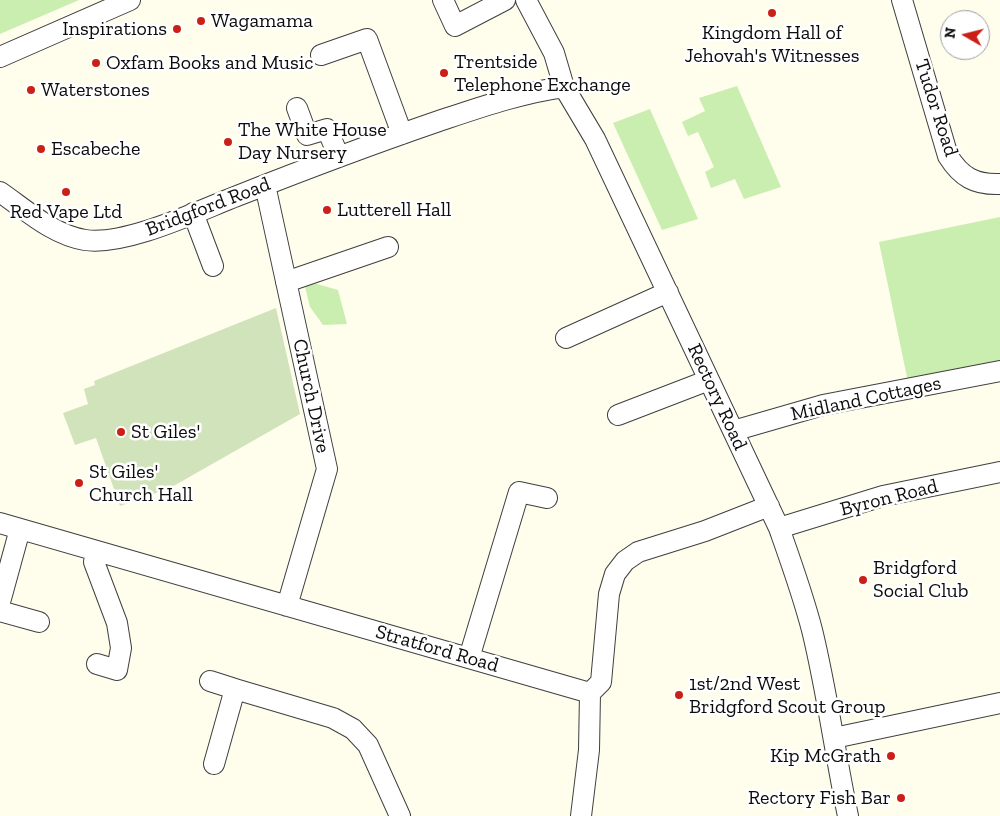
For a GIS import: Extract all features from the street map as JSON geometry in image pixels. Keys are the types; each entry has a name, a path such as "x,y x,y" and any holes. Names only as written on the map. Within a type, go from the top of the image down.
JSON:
{"street":[{"path":"0,57 130,0"},
{"path":"443,0 455,26 505,0"},
{"name":"Rectory Road","path":"526,0 554,53 564,87 595,139 779,528 798,579 812,630 848,816"},
{"name":"Tudor Road","path":"902,0 948,156 964,176 988,184 1000,184"},
{"path":"321,55 366,38 402,134"},
{"name":"Bridgford Road","path":"0,192 64,234 86,240 110,239 134,234 193,213 402,134 536,90 564,87"},
{"path":"297,108 307,135 327,129 339,157"},
{"name":"Church Drive","path":"266,185 327,469 288,606"},
{"path":"193,213 213,266"},
{"path":"286,282 388,247"},
{"path":"566,338 668,292"},
{"name":"Midland Cottages","path":"733,431 823,406 1000,371"},
{"path":"618,415 709,380"},
{"name":"Byron Road","path":"779,528 884,496 1000,472"},
{"path":"469,658 519,492 547,498"},
{"path":"580,816 589,750 590,693 601,682 609,594 615,574 625,561 638,552 705,531 769,506"},
{"name":"Stratford Road","path":"0,523 590,693"},
{"path":"0,602 20,529"},
{"path":"96,551 94,562 117,623 121,648 117,670 97,664"},
{"path":"0,611 39,622"},
{"path":"210,681 333,718 353,729 368,745 400,816"},
{"path":"214,764 235,689"},
{"path":"834,738 1000,703"}],"green space":[{"path":"0,0 79,0 0,34"},
{"path":"737,86 781,187 744,199 735,179 711,188 705,172 714,167 698,132 688,136 682,122 705,111 699,98"},
{"path":"650,109 698,219 662,230 613,123"},
{"path":"1000,217 1000,363 908,382 879,242"},
{"path":"310,282 338,290 347,324 323,325 310,307 305,287"},
{"path":"276,308 300,414 170,488 120,506 96,438 75,445 63,413 88,404 84,389 95,385 94,381"}],"place":[{"name":"Kingdom Hall of Jehovah's Witnesses","path":"772,13"},
{"name":"Wagamama","path":"201,21"},
{"name":"Inspirations","path":"177,29"},
{"name":"Oxfam Books and Music","path":"96,63"},
{"name":"Trentside Telephone Exchange","path":"444,73"},
{"name":"Waterstones","path":"31,90"},
{"name":"The White House Day Nursery","path":"228,142"},
{"name":"Escabeche","path":"41,149"},
{"name":"Red Vape Ltd","path":"66,192"},
{"name":"Lutterell Hall","path":"327,210"},
{"name":"St Giles'","path":"121,432"},
{"name":"St Giles' Church Hall","path":"79,483"},
{"name":"Bridgford Social Club","path":"863,580"},
{"name":"1st/2nd West Bridgford Scout Group","path":"679,695"},
{"name":"Kip McGrath","path":"891,756"},
{"name":"Rectory Fish Bar","path":"901,798"}]}
